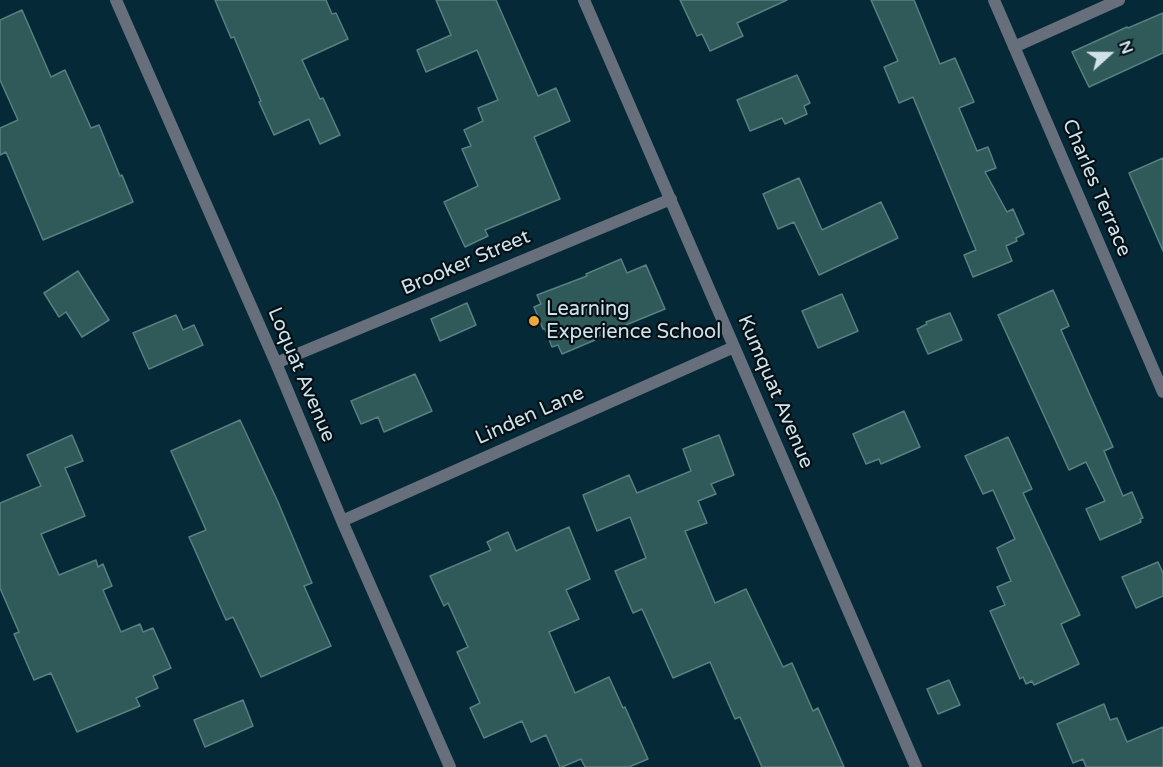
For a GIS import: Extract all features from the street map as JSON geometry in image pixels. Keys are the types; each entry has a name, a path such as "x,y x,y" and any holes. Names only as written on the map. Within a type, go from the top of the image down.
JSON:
{"street":[{"name":"Loquat Avenue","path":"116,0 450,767"},
{"name":"Kumquat Avenue","path":"584,0 916,767"},
{"name":"Charles Terrace","path":"994,0 1163,392"},
{"path":"1014,47 1119,0"},
{"name":"Brooker Street","path":"276,363 671,199"},
{"name":"Linden Lane","path":"342,521 734,347"}],"building":[{"path":"215,0 326,0 332,14 336,13 348,39 302,60 340,135 320,144 309,119 274,135 234,37 231,38"},
{"path":"436,0 496,0 538,96 556,88 570,121 534,137 560,199 485,230 488,236 465,247 444,202 478,186 462,149 471,146 464,130 483,121 478,108 498,100 477,50 426,72 417,50 451,35"},
{"path":"680,0 787,0 737,23 743,36 710,51 702,34 697,36"},
{"path":"871,0 914,0 940,64 955,58 974,102 959,108 977,151 988,147 996,168 985,172 1007,212 1013,209 1024,234 1016,238 1017,241 1006,246 1012,261 973,277 964,255 976,250 913,97 899,103 884,67 898,61"},
{"path":"22,10 51,77 65,70 91,128 99,125 133,202 43,240 6,152 0,155 0,128 18,120 0,80 0,20"},
{"path":"1163,13 1163,53 1089,87 1072,52"},
{"path":"797,75 810,103 804,106 807,114 785,124 782,118 750,131 737,100"},
{"path":"1163,158 1163,251 1129,173"},
{"path":"799,178 822,230 881,202 898,238 819,275 794,222 778,229 763,194"},
{"path":"621,259 627,273 646,265 665,309 594,338 595,340 562,354 558,345 552,347 543,329 534,307 541,304 537,295 587,276 586,274"},
{"path":"78,271 109,320 82,337 66,312 59,317 44,293"},
{"path":"1053,290 1069,326 1061,330 1113,447 1104,451 1123,496 1132,492 1143,518 1140,519 1141,522 1100,540 1086,509 1105,501 1086,462 1069,470 998,315"},
{"path":"842,294 858,331 818,348 802,311"},
{"path":"467,303 476,325 440,341 431,319"},
{"path":"950,313 962,340 928,354 917,329 927,324 926,322"},
{"path":"176,315 183,330 194,325 203,345 149,369 133,333"},
{"path":"415,374 432,411 384,432 378,417 361,424 351,401"},
{"path":"904,411 920,447 881,464 879,459 866,464 853,434"},
{"path":"240,420 312,583 304,586 331,646 261,677 233,617 226,620 189,537 206,530 171,451"},
{"path":"72,435 83,461 65,468 85,516 41,534 59,575 96,560 98,567 103,564 112,586 103,590 121,632 140,624 143,632 153,628 171,668 153,676 158,688 136,698 140,706 77,732 51,673 34,680 14,634 19,632 0,588 0,503 41,486 27,455"},
{"path":"719,435 734,475 711,484 716,494 698,501 707,523 685,531 715,603 746,589 783,667 792,663 813,711 818,708 844,767 762,767 740,717 735,719 710,662 673,678 642,609 633,613 615,571 646,558 630,517 597,531 583,495 629,475 637,493 691,471 683,449"},
{"path":"1008,437 1032,489 1023,493 1080,615 1061,624 1079,664 1034,685 1032,681 1026,684 1023,677 1020,679 990,611 1005,605 997,587 1011,581 997,548 1015,539 993,490 983,494 965,456"},
{"path":"569,527 590,579 566,590 579,619 549,632 575,693 609,677 648,759 629,767 585,767 581,759 560,767 546,735 531,742 522,721 484,738 470,708 480,703 457,652 468,647 448,603 444,606 430,576 491,550 487,542 508,532 516,551"},
{"path":"1158,562 1163,573 1163,596 1136,608 1122,577"},
{"path":"949,680 960,705 938,714 927,689"},
{"path":"243,700 253,726 205,747 194,720"},
{"path":"1104,704 1110,720 1117,718 1127,742 1163,727 1163,767 1086,767 1083,759 1073,763 1057,724"}],"place":[{"name":"Learning Experience School","path":"534,321"}]}
